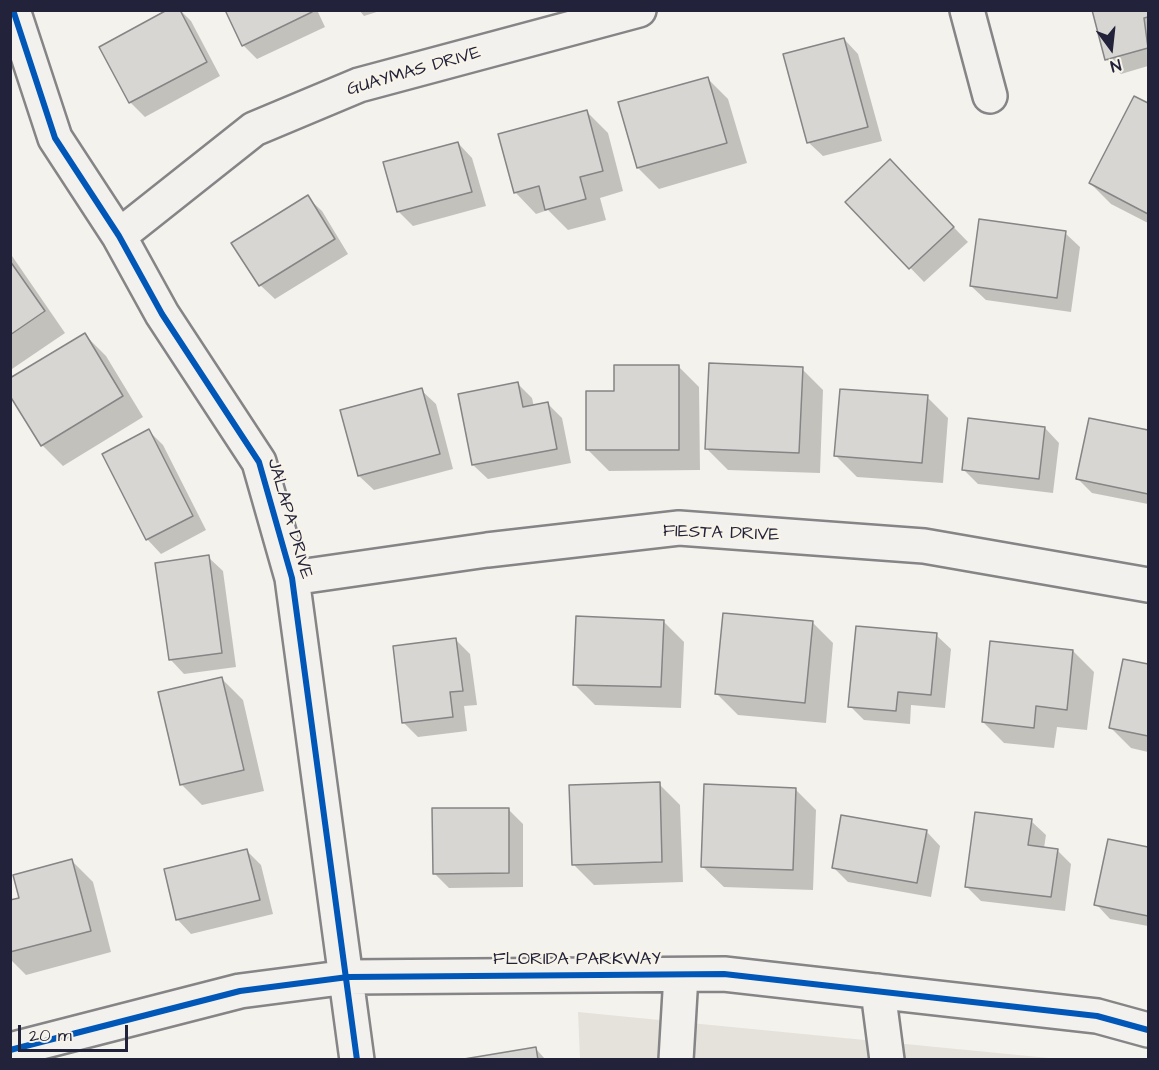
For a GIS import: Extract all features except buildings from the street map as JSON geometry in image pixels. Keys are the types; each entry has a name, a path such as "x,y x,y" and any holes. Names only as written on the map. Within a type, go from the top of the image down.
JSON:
{"street":[{"name":"JALAPA DRIVE","path":"13,10 55,138 119,236 162,314 259,462 292,578 348,977 357,1059"},
{"name":"GUAYMAS DRIVE","path":"119,236 254,129 359,85 639,10"},
{"path":"968,10 990,96"},
{"name":"FIESTA DRIVE","path":"292,578 487,550 679,528 924,546 1149,585"},
{"name":"FLORIDA PARKWAY","path":"10,1050 240,991 348,977 724,974 1097,1016 1149,1030"},
{"path":"676,1059 681,975"},
{"path":"878,992 887,1059"}],"shaded area":[{"path":"578,1012 1059,1059 580,1059"}],"cycle path":[{"path":"13,10 55,138 119,236 162,314 259,462 292,578 357,1060"},
{"path":"10,1050 240,991 348,977 724,974 1097,1016 1148,1030"}]}
